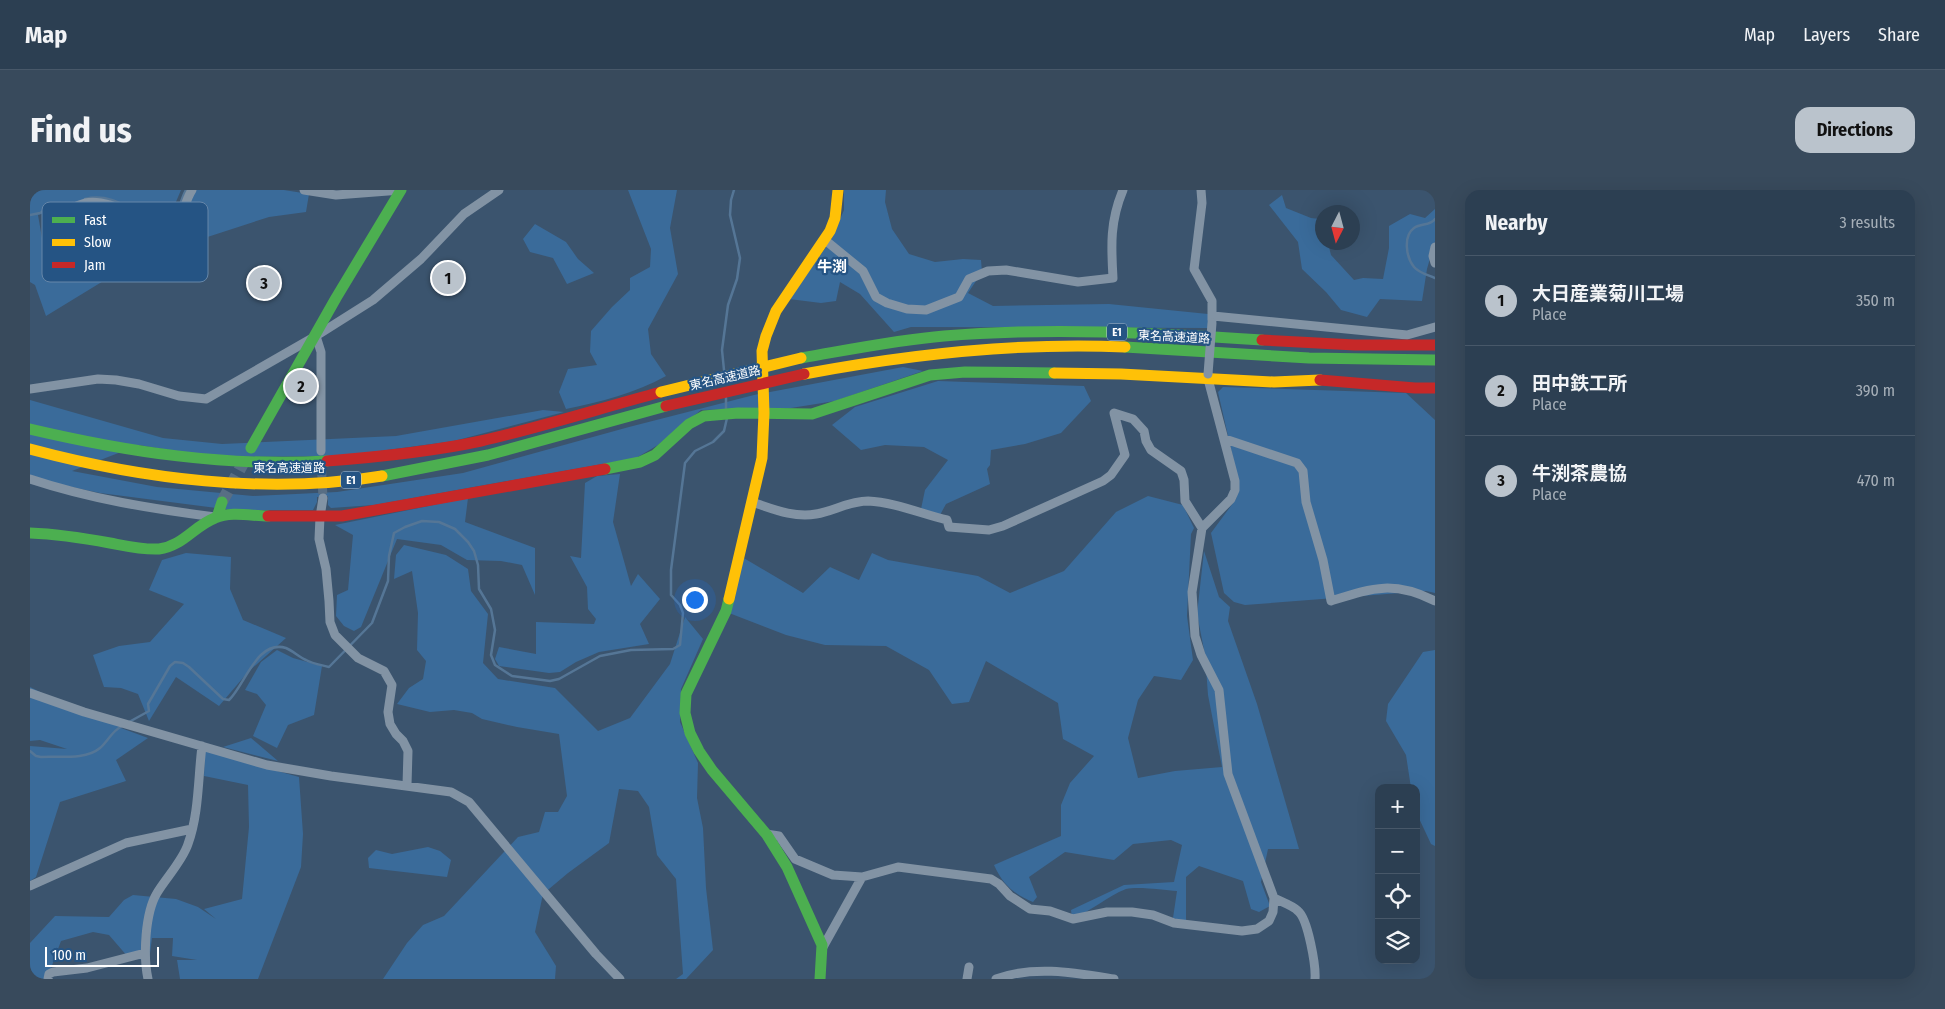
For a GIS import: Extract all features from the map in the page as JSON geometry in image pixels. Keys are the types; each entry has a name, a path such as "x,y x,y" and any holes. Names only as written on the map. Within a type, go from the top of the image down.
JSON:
{"main road":[{"path":"252,448 336,298 401,190"},
{"path":"820,979 823,947 789,872 766,834 708,764 691,735 685,717 684,706 686,694 726,611 762,458 764,413 762,351 766,336 776,311 825,240 835,218 838,190"},
{"name":"東名高速道路","path":"30,429 111,448 159,455 258,463 312,463 359,460 480,441 661,392 801,358 879,344 942,336 1054,332 1182,335 1356,346 1435,345"},
{"name":"東名高速道路","path":"30,449 103,466 170,476 259,482 343,480 429,469 482,458 536,445 666,406 804,374 927,353 1043,346 1097,346 1357,360 1435,360"},
{"path":"30,533 63,535 158,549 171,547 184,541 217,517 235,515 320,517 370,512 624,466 640,462 655,455 689,424 704,416 738,413 812,414 930,375 956,372 1208,376 1274,382 1334,380 1415,388 1435,388"},
{"path":"217,517 222,502"}],"street":[{"path":"187,202 192,190"},
{"path":"304,190 326,195 336,195 401,190"},
{"path":"30,389 98,379 116,380 139,384 179,396 206,399 316,336 373,300 421,259 464,214 498,190"},
{"path":"825,240 863,271 876,297 887,303 907,309 926,310 959,296 969,279 988,271 1015,271 1078,282 1113,278 1112,223 1123,190"},
{"path":"766,834 779,836 795,859 834,875 862,877 898,867 991,879 999,884 1010,896 1030,909 1050,911 1073,919 1106,912 1132,912 1153,915 1174,923 1242,932 1257,929 1269,921 1274,912 1274,898 1228,774 1219,690 1201,655 1195,636 1192,592 1202,528 1231,499 1235,490 1235,481 1208,376 1212,301 1194,269 1202,203 1201,190"},
{"path":"1435,247 1433,256 1435,263"},
{"path":"1212,319 1407,335 1435,326"},
{"path":"316,336 321,352 321,451"},
{"path":"752,502 780,512 802,515 816,514 852,503 868,501 947,520 949,527 989,530 1003,526 1103,481 1111,475 1125,455 1114,413 1133,419 1144,431 1146,442 1151,450 1181,471 1184,480 1185,501 1202,528"},
{"path":"1225,439 1297,463 1303,470 1306,502 1323,560 1331,601 1371,588 1393,587 1435,600"},
{"path":"30,479 77,493 128,504 217,517"},
{"path":"323,498 320,517 320,540 330,601 330,622 335,635 358,658 384,670 392,685 388,712 390,724 396,734 403,740 408,751 407,786"},
{"path":"30,693 84,712 267,765 451,792 469,802 596,954 620,979"},
{"path":"148,979 145,953 152,904 188,846 192,829 202,746"},
{"path":"30,886 126,843 192,829"},
{"path":"823,947 862,877"},
{"path":"1274,898 1299,911 1308,926 1316,969 1315,979"},
{"path":"48,979 49,974 53,972 87,968 145,953"},
{"path":"967,979 970,967"},
{"path":"996,979 1024,973 1044,972 1068,972 1114,979"}],"shaded area":[{"path":"30,190 181,190 176,202 108,202 95,198 82,202 42,202 42,214 38,215 42,238 42,282 102,282 46,316 35,285 30,282"},
{"path":"195,190 284,190 309,194 306,212 269,217 208,237 208,202 190,202"},
{"path":"628,190 677,190 670,228 678,274 648,329 651,354 666,376 618,396 566,409 559,392 568,369 597,365 590,352 591,331 630,290 630,278 650,267 651,249"},
{"path":"844,190 886,190 885,202 892,229 909,254 935,262 963,259 981,260 982,272 968,293 993,306 1109,304 1208,314 1209,328 911,327 894,332 860,294 840,282 836,301 821,303 789,299 831,240 844,210"},
{"path":"1282,195 1286,208 1315,218 1315,250 1330,250 1331,255 1354,280 1363,278 1383,279 1389,248 1389,226 1410,214 1425,218 1435,209 1435,241 1427,269 1422,301 1380,299 1367,317 1341,310 1326,292 1302,269 1298,242 1269,205"},
{"path":"535,224 566,242 578,259 594,273 567,284 553,258 530,252 523,239"},
{"path":"903,367 923,371 835,401 791,408 701,410 658,445 636,458 374,505 331,508 328,505 328,496 317,497 313,510 232,510 100,493 30,478 30,400 163,438 222,444 396,436 543,410 564,412 454,441 343,456 210,457 139,445 72,471 157,487 253,496 337,492 463,473 754,395"},
{"path":"938,381 1084,386 1091,401 1061,433 1025,444 991,450 990,465 987,469 990,484 946,504 940,515 921,509 925,490 948,460 924,447 885,445 861,450 832,425 855,407"},
{"path":"1223,387 1406,393 1435,420 1435,593 1426,591 1245,605 1234,602 1224,593 1211,533 1236,499 1239,484 1218,392"},
{"path":"620,474 613,522 631,586 638,574 660,599 640,624 649,644 599,652 576,662 560,672 549,673 499,666 495,659 499,647 536,654 536,622 594,624 596,619 588,609 587,587 570,556 581,558 585,483 597,476"},
{"path":"1148,496 1183,505 1194,528 1191,534 1187,616 1193,660 1181,680 1154,676 1138,700 1128,738 1138,778 1175,771 1222,767 1208,695 1205,655 1197,614 1204,551 1219,597 1230,607 1228,621 1257,704 1299,849 1268,849 1261,882 1270,906 1259,912 1251,909 1243,881 1199,866 1186,877 1186,923 1173,918 1177,891 1144,888 1126,889 1072,918 1071,910 1124,885 1174,882 1182,845 1171,840 1133,844 1114,860 1065,852 1029,877 1037,897 1033,902 1020,896 1005,883 994,865 1061,836 1061,805 1070,783 1094,756 1063,739 1058,703 986,661 969,702 952,704 929,670 886,646 825,645 786,635 729,613 742,557 803,593 830,567 859,580 872,553 888,560 978,576 1010,593 1064,571 1116,512"},
{"path":"468,498 465,522 535,548 535,595 522,565 501,561 467,560 441,545 397,539 361,627 354,631 344,626 336,616 337,595 348,590 353,535 335,525"},
{"path":"404,545 446,555 468,569 471,591 488,614 483,663 498,679 555,688 598,731 630,718 670,664 685,617 703,639 681,689 680,722 698,763 697,798 703,828 706,888 713,950 686,979 676,979 683,974 676,879 657,855 649,807 638,791 619,789 609,843 543,894 535,932 556,966 555,979 383,979 407,943 423,925 444,916 518,837 539,832 545,812 558,812 567,796 559,734 482,719 472,713 454,710 430,712 397,704 409,688 423,679 426,661 417,650 418,613 412,571 394,579 396,555"},
{"path":"186,553 231,557 230,589 243,620 286,638 248,672 219,706 176,677 149,721 138,694 121,688 104,687 93,655 119,646 150,642 184,604 149,590 162,560"},
{"path":"277,650 293,658 322,666 314,715 288,725 277,748 253,736 266,705 257,694 245,690 261,662"},
{"path":"1435,650 1435,846 1431,844 1420,821 1420,784 1410,784 1406,755 1386,721 1388,704 1423,652"},
{"path":"30,687 92,718 116,724 121,728 148,738 116,760 126,781 60,802 36,877 30,881 30,746 67,749 40,740 30,741"},
{"path":"251,738 278,761 223,747"},
{"path":"205,751 299,777 303,834 301,867 258,979 180,979 177,960 197,960 172,956 173,938 152,938 149,961 128,957 109,935 93,932 61,941 47,979 30,979 30,943 55,916 109,917 124,900 133,895 176,899 198,907 216,919 204,909 242,899 249,827 248,785 204,776"},
{"path":"428,847 440,851 451,860 447,877 369,868 368,858 376,850 392,854"}],"waterway":[{"path":"181,202 186,190"},
{"path":"724,370 722,350 728,305 737,279 740,258 730,215 734,190"},
{"path":"85,199 99,198 118,202"},
{"path":"30,215 42,212"},
{"path":"1435,219 1431,223 1414,228 1407,241 1409,258 1414,267 1435,278"},
{"path":"726,398 726,410"},
{"path":"129,722 149,711 148,704 170,666 175,662 183,663 189,667 223,699 229,700 259,657 267,650 276,647 286,648 309,661 329,667 372,623 388,581 389,556 394,533 422,521 439,522 455,529 474,551 478,565 479,589 491,609 495,630 491,655 495,665 512,676 550,681 559,679 600,656 631,650 673,649 680,645 683,613 680,605 671,595 671,570 685,463 695,451 713,442 724,431 727,418"},
{"path":"30,751 36,756 41,757 80,756 100,748 122,726"}],"tunnel":[{"path":"222,502 247,456"},
{"path":"321,458 323,498"}],"traffic: fast":[{"path":"251,448 336,298 401,190"},
{"path":"801,358 908,340 984,333 1103,332 1262,340"},
{"path":"1125,347 1309,358 1435,360"},
{"path":"605,469 640,462 655,455 689,424 704,416 738,413 812,414 930,375 965,372 1054,373"},
{"path":"382,476 488,455 666,406"},
{"path":"30,429 104,445 214,460 252,462 327,461"},
{"path":"217,517 222,502"},
{"path":"30,533 70,536 141,548 159,549 175,544 201,526 221,516 235,514 268,516"},
{"path":"729,599 726,611 686,694 685,713 690,733 699,751 712,770 767,835 787,867 822,945 820,979"}],"traffic: slow":[{"path":"729,599 762,458 764,413 762,351 776,311 830,231 835,218 838,190"},
{"path":"804,374 924,355 964,351 1044,346 1125,347"},
{"path":"661,392 801,358"},
{"path":"1054,373 1121,374 1274,382 1320,380"},
{"path":"30,449 116,469 205,481 294,484 338,482 382,476"}],"traffic: jam":[{"path":"1262,340 1355,345 1435,345"},
{"path":"666,406 804,374"},
{"path":"1320,380 1435,388"},
{"path":"327,461 404,454 481,441 661,392"},
{"path":"268,516 342,516 605,469"}],"place":[{"name":"大日産業菊川工場","path":"448,278"},
{"name":"牛渕茶農協","path":"264,283"},
{"name":"田中鉄工所","path":"301,386"}],"district":[{"name":"牛渕","path":"832,267"}]}
